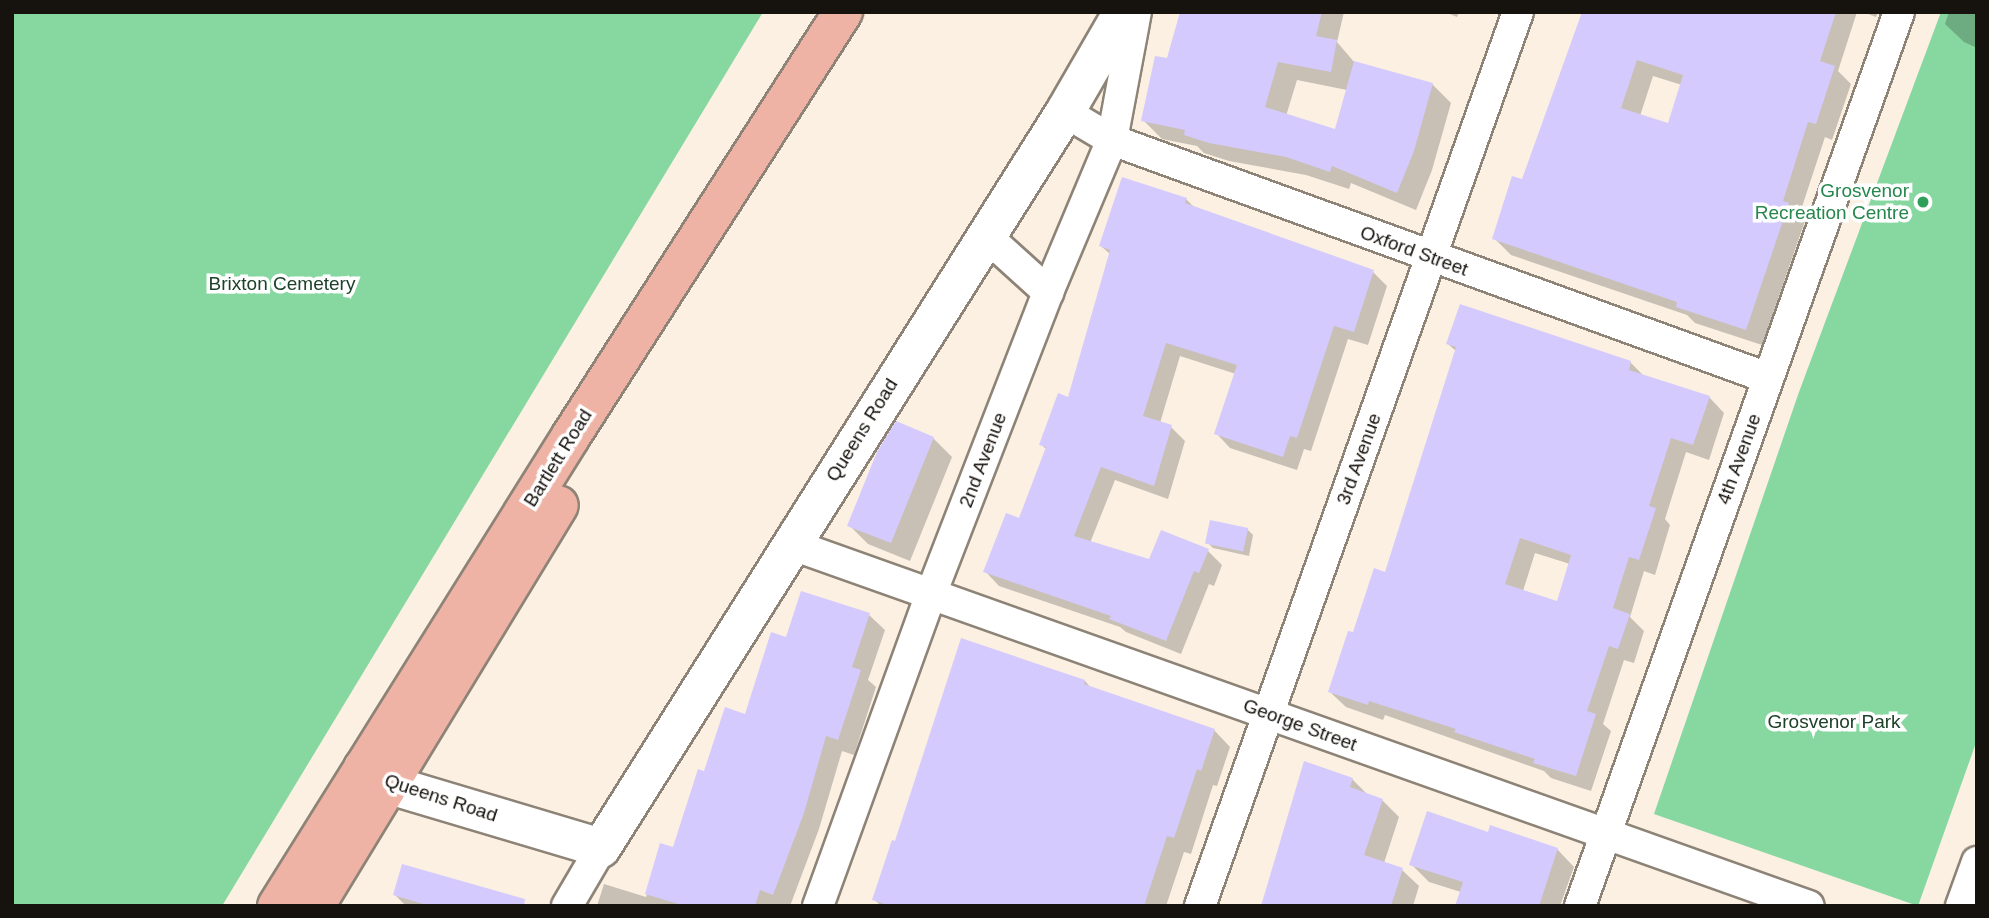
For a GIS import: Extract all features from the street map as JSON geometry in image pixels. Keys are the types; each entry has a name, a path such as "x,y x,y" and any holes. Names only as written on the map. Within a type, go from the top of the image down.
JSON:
{"main road":[{"name":"Bartlett Road","path":"315,906 376,777 843,12"},
{"name":"Bartlett Road","path":"277,906 376,777 615,411 864,12"},
{"name":"Queens Road","path":"376,777 601,848 790,544 1065,112 1123,12"}],"street":[{"name":"2nd Avenue","path":"818,906 932,594 1048,292 1112,140 1136,12"},
{"name":"3rd Avenue","path":"1200,906 1518,12"},
{"name":"4th Avenue","path":"1580,906 1899,12"},
{"name":"Oxford Street","path":"1065,112 1112,140 1431,258 1768,378"},
{"path":"986,236 1048,292"},
{"name":"George Street","path":"790,544 1809,906"},
{"name":"Queens Road","path":"567,906 601,848"},
{"path":"1961,906 1977,862"}],"green space":[{"name":"Brixton Cemetery","path":"12,12 763,12 222,906 12,906"},
{"name":"Grosvenor Park","path":"1941,12 1977,12 1977,740 1918,906 1654,814 1799,392"}],"building":[{"path":"1180,12 1322,12 1316,36 1337,40 1331,72 1278,62 1265,107 1335,129 1354,61 1433,83 1414,151 1397,193 1332,166 1330,172 1286,157 1209,143 1184,135 1185,130 1141,121 1155,56 1167,58"},
{"path":"1582,12 1836,12 1820,61 1835,66 1816,124 1808,122 1783,201 1789,203 1746,330 1676,307 1677,302 1492,239 1512,176 1522,179","holes":["1637,60 1683,75 1668,123 1621,108"]},
{"path":"1122,177 1187,198 1185,203 1374,270 1354,332 1334,326 1297,438 1290,436 1283,457 1214,434 1237,365 1166,343 1143,416 1172,425 1154,486 1101,467 1074,536 1149,559 1161,530 1209,549 1199,573 1194,571 1166,641 1109,619 1111,616 983,572 1006,513 1019,518 1046,447 1039,445 1058,393 1068,397 1110,250 1099,246"},
{"path":"1460,304 1631,361 1629,370 1710,396 1693,445 1671,438 1649,506 1656,508 1639,560 1629,557 1613,608 1630,614 1618,649 1609,646 1587,711 1596,714 1576,776 1533,763 1535,759 1454,732 1456,729 1369,701 1368,705 1328,692 1348,631 1353,632 1374,568 1385,572 1456,347 1446,344","holes":["1520,538 1571,555 1557,601 1505,584"]},
{"path":"896,421 934,437 891,543 847,526 877,452"},
{"path":"1210,520 1248,528 1243,552 1205,543"},
{"path":"801,591 870,613 852,667 861,670 838,740 826,736 804,813 773,895 760,890 755,906 685,906 645,894 660,843 673,847 698,769 704,771 725,707 745,714 771,632 786,637"},
{"path":"961,638 1085,680 1084,684 1215,729 1201,771 1197,769 1174,838 1167,836 1144,906 891,906 872,900 892,840 895,841"},
{"path":"1304,761 1353,778 1350,787 1383,799 1364,855 1403,868 1391,906 1261,906"},
{"path":"1427,811 1488,832 1490,825 1558,848 1539,906 1455,906 1463,882 1409,865"},
{"path":"402,864 525,899 524,906 430,906 393,895"}],"place":[{"name":"Grosvenor Recreation Centre","path":"1923,202"}]}
